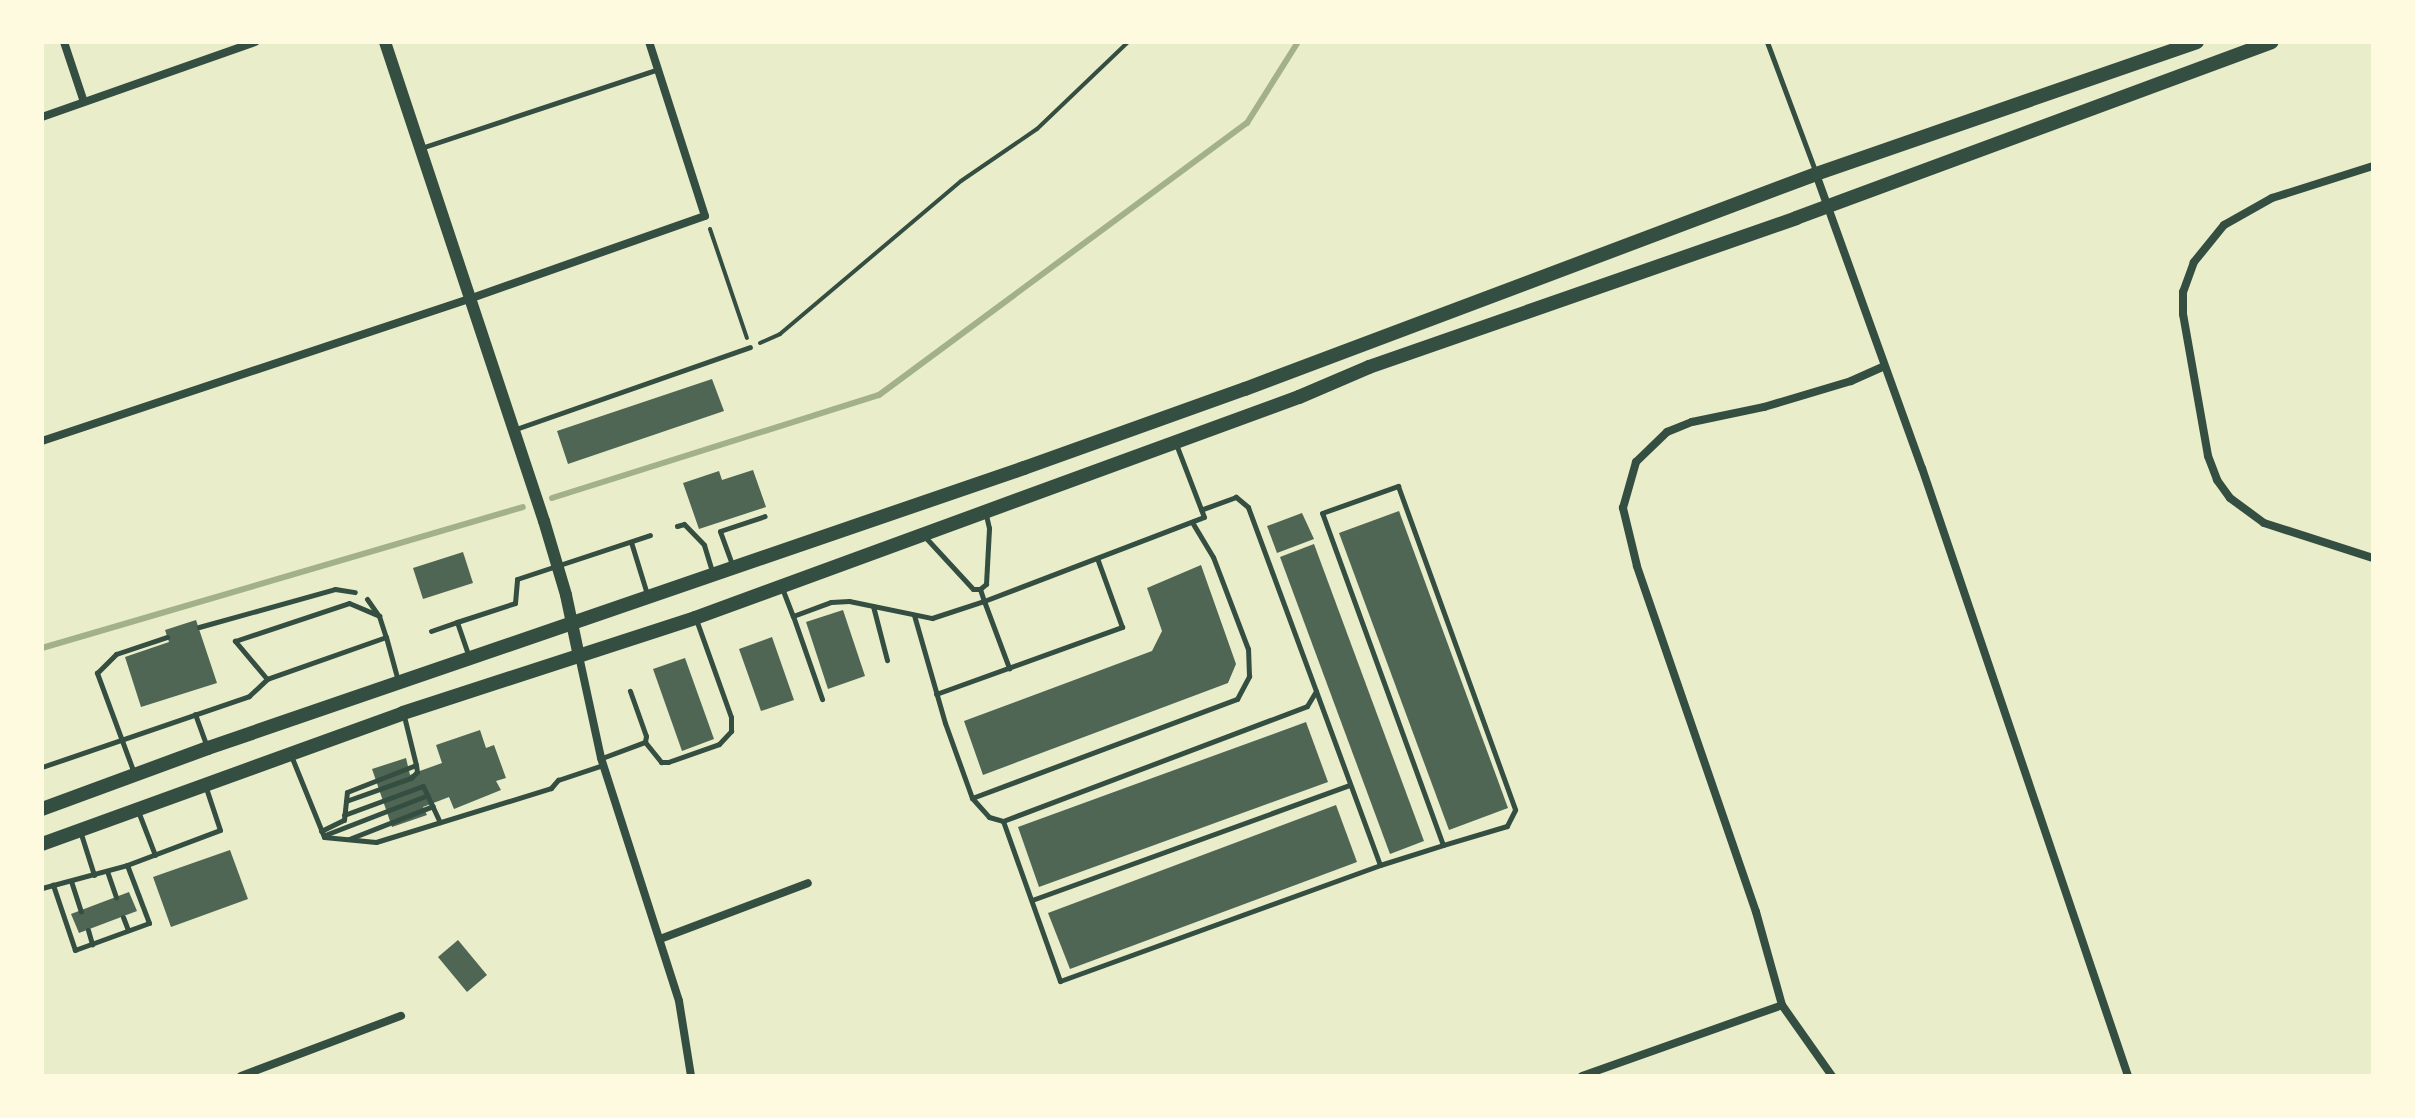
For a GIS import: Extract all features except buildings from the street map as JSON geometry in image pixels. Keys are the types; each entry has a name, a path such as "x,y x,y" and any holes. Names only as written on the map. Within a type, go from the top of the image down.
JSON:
{"main road":[{"path":"42,809 208,748 649,598 1245,389 1816,174 2197,42"},
{"path":"42,844 403,713 782,587 1369,367 1829,205 2272,42"}],"street":[{"path":"64,42 84,102"},
{"path":"42,117 255,42"},
{"path":"385,42 544,521 573,624 602,762 679,1001 691,1076"},
{"path":"42,441 469,299 705,216 649,42"},
{"path":"2373,166 2272,198 2224,225 2194,262 2183,292 2183,314 2208,456 2217,480 2230,498 2264,523 2373,558"},
{"path":"1816,174 1883,367 1922,468 2128,1076"},
{"path":"1832,1076 1782,1005 1756,912 1637,566 1623,508 1636,462 1667,432 1692,422 1779,403 1883,367"},
{"path":"660,939 808,883"},
{"path":"1582,1076 1782,1005"},
{"path":"241,1076 401,1016"}],"lane":[{"path":"1767,42 1816,174"},
{"path":"420,148 658,69"},
{"path":"512,430 750,347"},
{"path":"793,616 831,602 849,601 932,618 1204,517 1175,442"},
{"path":"1003,821 1060,981 1380,865 1507,826 1515,810 1398,486 1322,513 1443,845"},
{"path":"1201,510 1236,497 1248,507 1380,865"},
{"path":"923,534 973,589 980,589 986,584 989,528 985,511"},
{"path":"733,568 720,531 765,516"},
{"path":"972,798 1237,699 1249,676 1248,649 1213,557 1192,522"},
{"path":"677,526 684,524 704,545 714,574"},
{"path":"431,631 515,603 517,579 650,535"},
{"path":"631,542 649,598"},
{"path":"936,694 1122,627 1097,558"},
{"path":"782,587 822,699"},
{"path":"199,627 335,589 355,592"},
{"path":"980,589 1009,668"},
{"path":"367,599 379,616 398,682"},
{"path":"267,679 235,641 349,603 379,616"},
{"path":"873,606 887,660"},
{"path":"914,615 936,694 972,798 989,817 1003,821 1307,706 1316,691"},
{"path":"630,691 646,736 645,742 661,762 719,744 731,731 731,717 695,618"},
{"path":"457,622 469,657"},
{"path":"134,774 97,673 116,654 167,637"},
{"path":"42,767 249,696 267,679 386,637"},
{"path":"323,835 344,820 347,792 416,765 403,713"},
{"path":"195,714 208,748"},
{"path":"323,835 376,842 551,788 558,780 645,742"},
{"path":"290,753 323,835"},
{"path":"42,888 127,865 220,830 204,784"},
{"path":"1032,900 1350,785"},
{"path":"344,815 423,786 440,822"},
{"path":"323,835 428,795"},
{"path":"344,840 433,806"},
{"path":"138,808 155,855"},
{"path":"80,831 94,875"},
{"path":"53,885 75,950 149,923 127,865"},
{"path":"107,871 116,897"},
{"path":"70,881 81,911"},
{"path":"123,917 128,930"},
{"path":"88,930 92,944"}],"path":[{"path":"705,216 750,347 780,334 961,181 1037,129 1128,42"}],"waterway":[{"path":"552,498 879,395 1247,123 1298,42"},
{"path":"42,648 523,507"}]}
